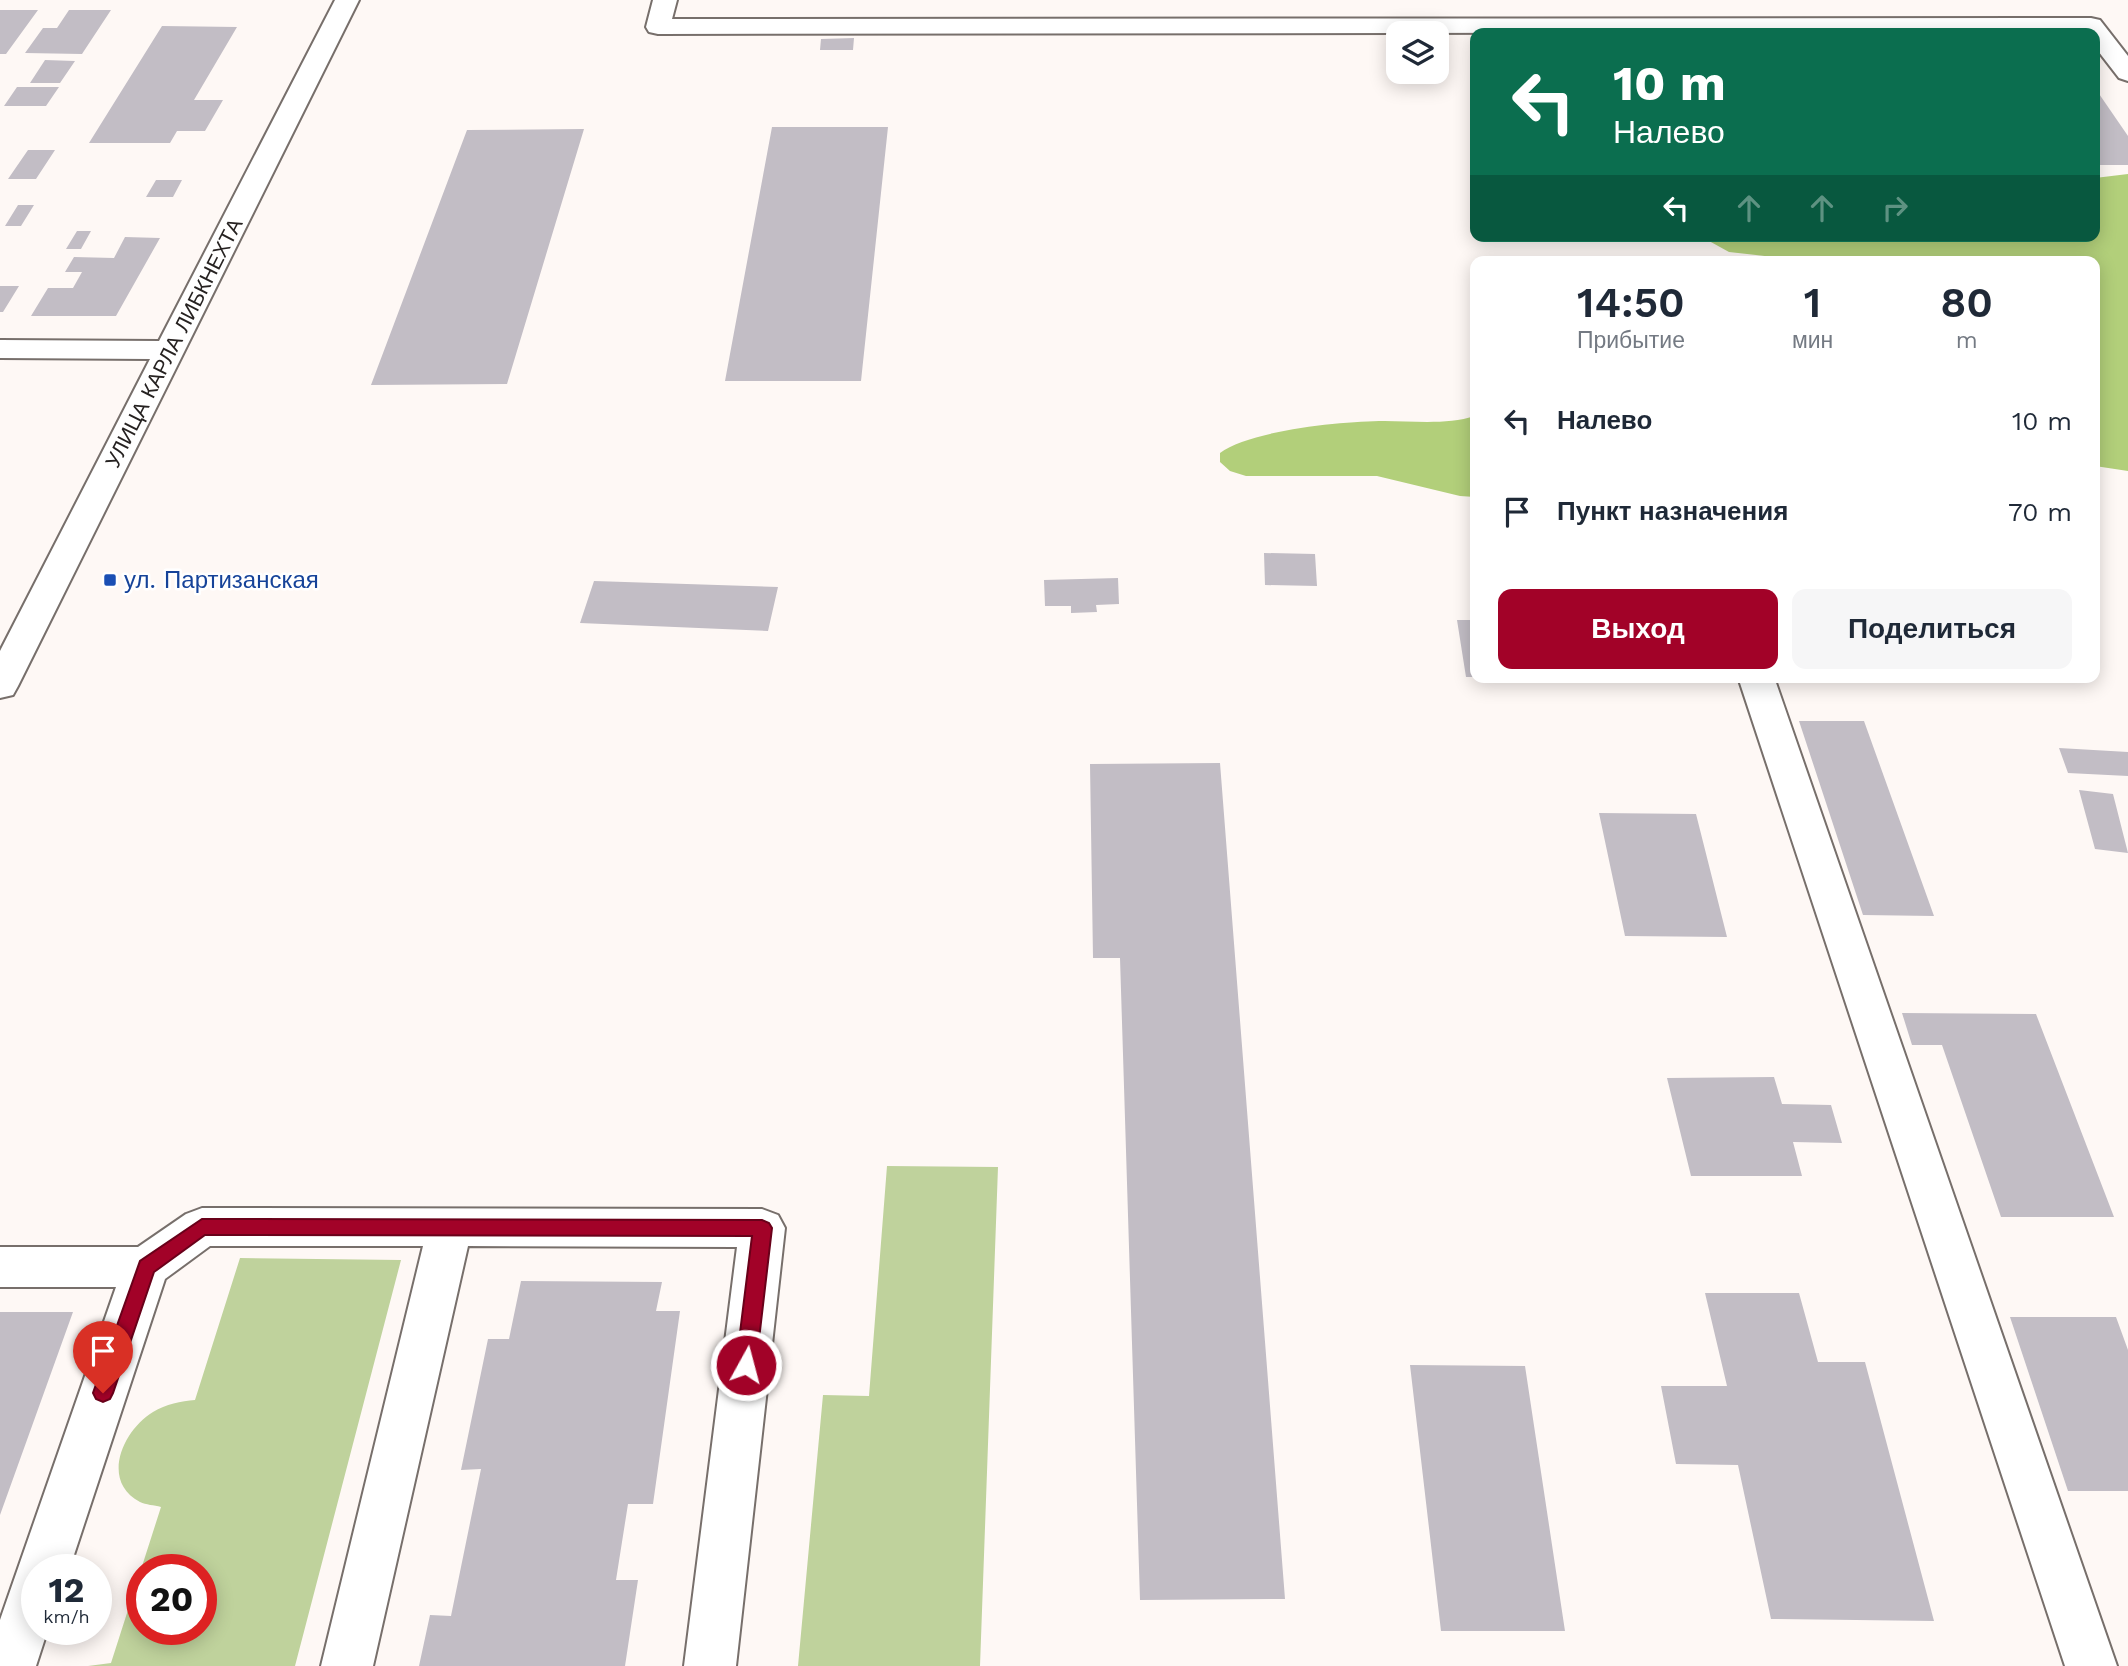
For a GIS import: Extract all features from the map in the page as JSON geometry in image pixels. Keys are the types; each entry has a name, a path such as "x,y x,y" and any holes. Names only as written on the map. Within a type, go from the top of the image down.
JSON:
{"street":[{"name":"УЛИЦА КАРЛА ЛИБКНЕХТА","path":"0,686 347,0"},
{"path":"665,0 658,27 2091,24 2094,28"},
{"path":"2100,36 2128,73"},
{"path":"0,349 170,350"},
{"path":"1758,683 2091,1666"},
{"path":"0,1267 146,1267 202,1227 762,1228 710,1666"},
{"path":"347,1666 450,1227"},
{"path":"48,1554 146,1267"},
{"path":"10,1666 21,1634"}],"green space":[{"path":"2128,174 2128,471 2100,467 2100,256 1765,256 1729,252 1711,242 2100,242 2100,177"},
{"path":"1470,417 1470,497 1377,476 1246,476 1230,471 1220,462 1220,453 1234,445 1299,428 1367,421 1442,422"},
{"path":"887,1166 998,1167 980,1666 798,1666 823,1395 869,1396"},
{"path":"240,1258 401,1260 295,1666 88,1666 111,1663 126,1616 126,1645 217,1645 217,1554 146,1554 161,1507 140,1502 128,1493 121,1482 120,1456 133,1431 153,1412 174,1403 195,1400"}],"building":[{"path":"0,10 38,10 6,54 0,54"},
{"path":"69,10 111,10 82,54 25,53 43,28 57,28"},
{"path":"162,26 237,27 194,100 223,100 205,131 177,131 170,143 89,143"},
{"path":"854,38 853,50 820,50 821,39"},
{"path":"45,60 75,61 60,83 30,83"},
{"path":"17,87 59,87 46,106 4,106"},
{"path":"2100,95 2128,136 2128,165 2100,165"},
{"path":"772,127 888,127 861,381 725,381"},
{"path":"584,129 507,384 371,385 467,130"},
{"path":"28,150 55,150 36,179 8,179"},
{"path":"156,180 182,180 173,197 146,197"},
{"path":"18,205 34,205 21,226 5,226"},
{"path":"77,231 91,231 81,249 66,249"},
{"path":"125,237 160,238 116,316 31,316 48,288 73,288 82,272 65,272 74,257 114,258"},
{"path":"0,286 19,286 3,312 0,312"},
{"path":"1264,553 1315,554 1317,586 1265,585"},
{"path":"1118,578 1119,604 1096,605 1097,612 1071,613 1071,606 1045,606 1044,580"},
{"path":"594,581 778,587 768,631 580,623"},
{"path":"1457,620 1470,620 1470,677 1466,677"},
{"path":"1799,721 1864,721 1934,916 1863,915"},
{"path":"2059,748 2128,752 2128,776 2068,773"},
{"path":"1220,763 1285,1599 1140,1600 1120,958 1093,958 1090,764"},
{"path":"2079,790 2113,794 2128,853 2095,849"},
{"path":"1599,813 1696,814 1727,937 1625,936"},
{"path":"1902,1013 2036,1014 2114,1217 2001,1217 1942,1045 1912,1045"},
{"path":"1774,1077 1782,1104 1831,1105 1842,1143 1793,1142 1802,1176 1691,1176 1667,1078"},
{"path":"521,1281 662,1282 656,1311 680,1311 653,1504 628,1504 616,1580 638,1580 625,1666 419,1666 430,1615 451,1616 481,1469 461,1470 488,1339 509,1339"},
{"path":"1705,1293 1799,1293 1818,1362 1865,1362 1934,1621 1771,1619 1738,1465 1676,1464 1661,1386 1727,1386"},
{"path":"0,1312 73,1312 0,1515"},
{"path":"2010,1317 2116,1317 2128,1350 2128,1491 2068,1491"},
{"path":"1410,1365 1525,1366 1565,1631 1441,1631"}],"place":[{"name":"ул. Партизанская","path":"110,580"}],"route":[{"path":"103,1393 146,1267 202,1227 762,1228 746,1365"}]}
